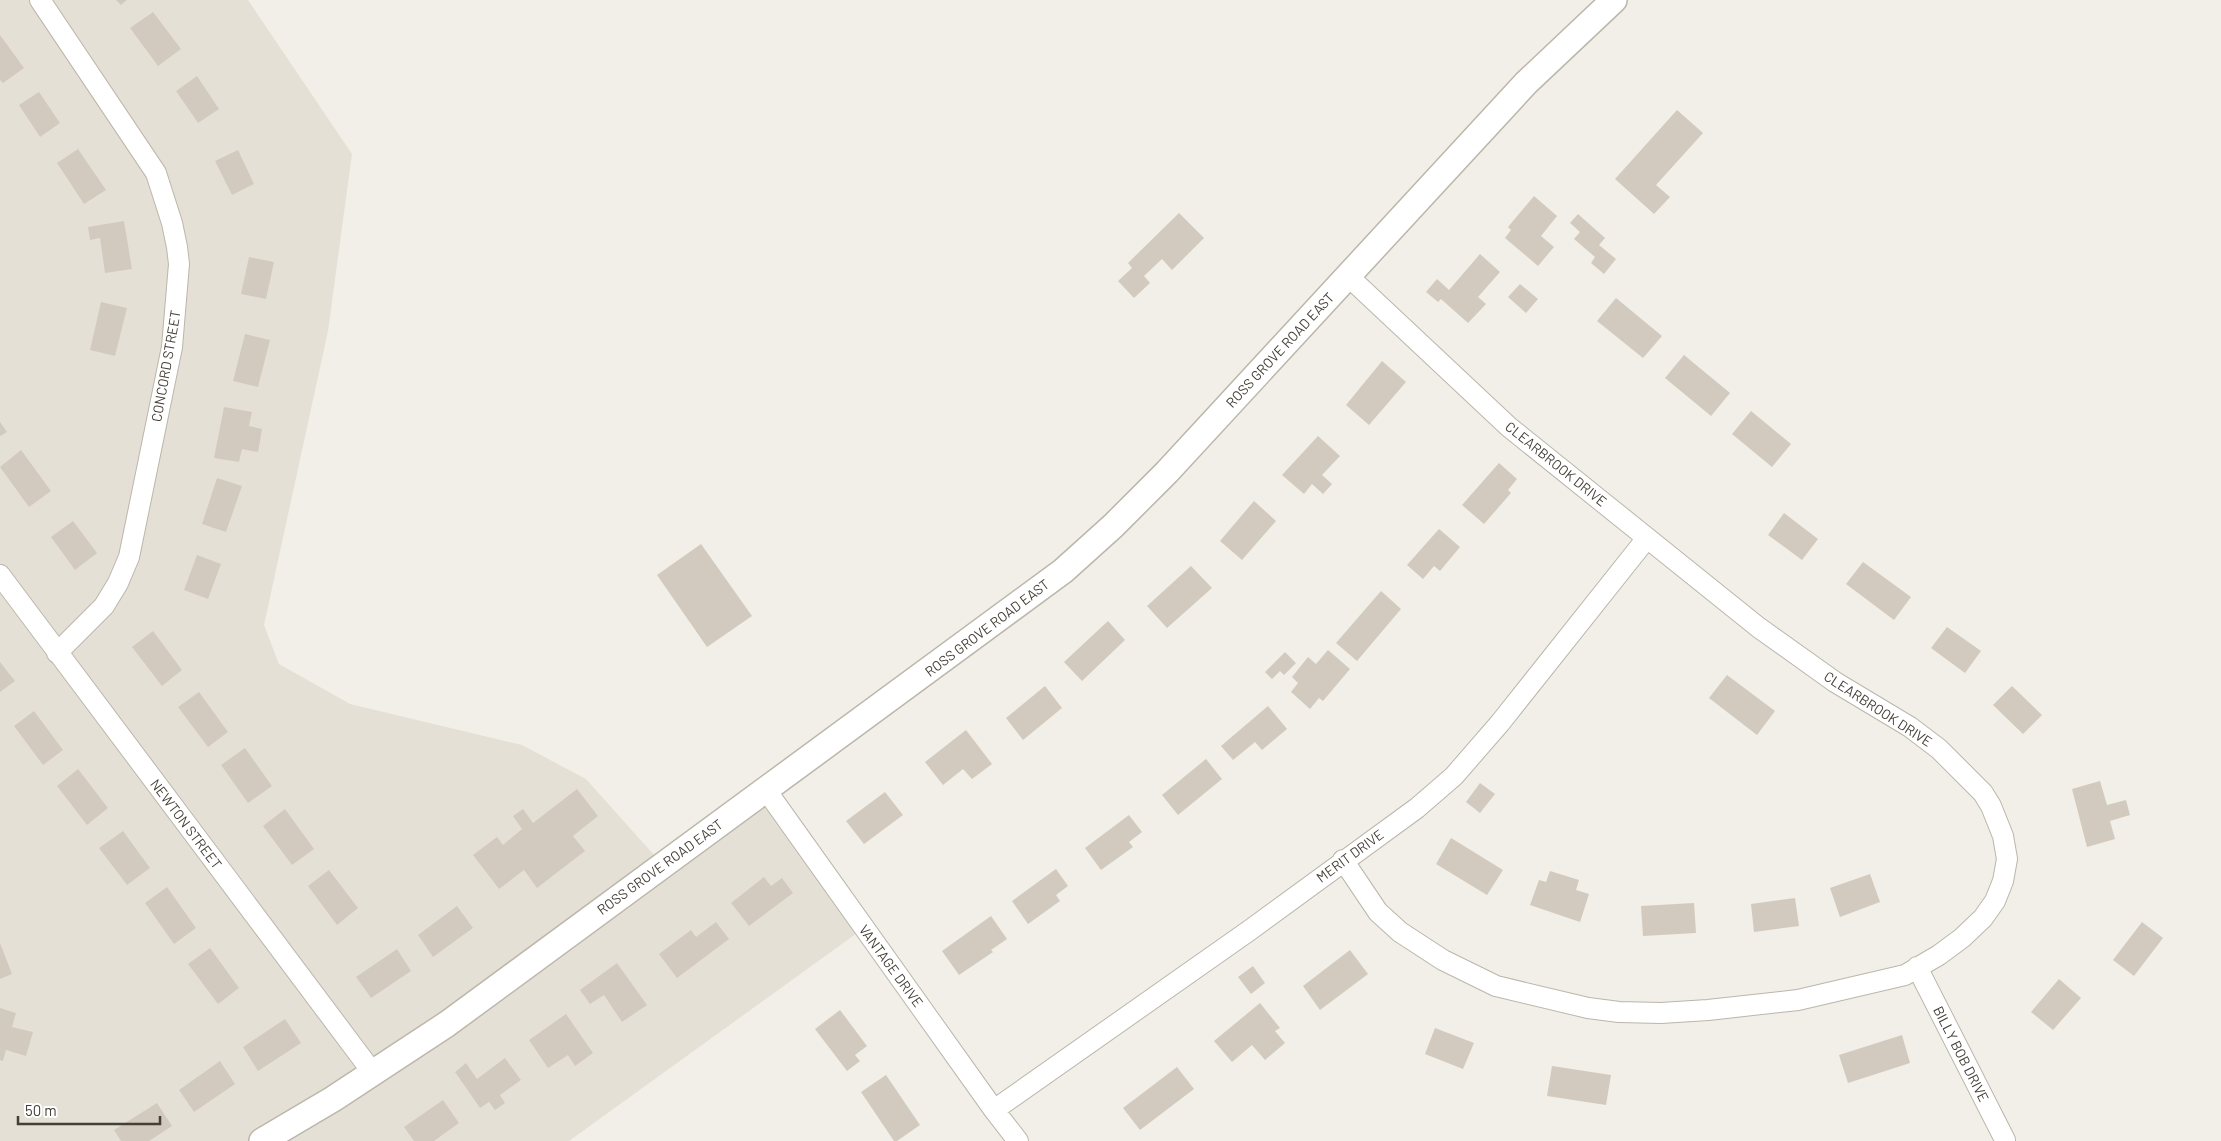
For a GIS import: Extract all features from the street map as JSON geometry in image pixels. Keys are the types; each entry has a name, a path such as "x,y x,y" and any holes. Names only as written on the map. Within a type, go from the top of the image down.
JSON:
{"street":[{"name":"CONCORD STREET","path":"40,0 156,173 172,223 179,264 172,347 129,557 118,582 104,606 57,653"},
{"name":"ROSS GROVE ROAD EAST","path":"262,1141 373,1073 447,1024 929,671 1078,558 1167,472 1526,83 1614,0"},
{"name":"CLEARBROOK DRIVE","path":"1343,860 1378,912 1400,932 1421,947 1496,986 1588,1008 1619,1012 1661,1013 1798,1000 1905,975 1940,955 1983,918 1995,901 2003,881 2007,860 2003,836 1991,806 1978,787 1939,749 1910,727 1835,682 1758,627 1509,427 1348,276"},
{"name":"MERIT DRIVE","path":"994,1110 1250,930 1343,860 1417,808 1454,776 1500,723 1647,538"},
{"name":"NEWTON STREET","path":"0,575 373,1073"},
{"name":"VANTAGE DRIVE","path":"766,790 1018,1141"},
{"name":"BILLY BOB DRIVE","path":"1917,968 2005,1140"}],"shaded area":[{"path":"0,0 248,0 352,154 328,331 264,625 279,664 350,704 522,745 586,779 663,865 766,790 864,928 569,1141 0,1141"}],"building":[{"path":"116,0 127,0 121,5"},
{"path":"153,12 181,49 158,66 130,28"},
{"path":"0,35 24,68 3,83 0,80"},
{"path":"197,76 219,109 198,123 176,91"},
{"path":"39,92 60,123 40,137 19,105"},
{"path":"1677,110 1703,133 1656,185 1670,197 1654,214 1615,179"},
{"path":"78,149 106,190 84,204 57,163"},
{"path":"238,150 254,184 232,195 215,161"},
{"path":"1534,196 1557,216 1541,236 1554,247 1538,266 1505,238 1511,230 1508,227"},
{"path":"1179,213 1204,238 1172,270 1162,259 1144,276 1150,283 1134,298 1118,281 1132,268 1128,263"},
{"path":"1578,214 1605,238 1599,245 1616,259 1604,274 1591,263 1595,257 1574,239 1580,232 1570,223"},
{"path":"124,221 132,269 105,273 100,238 90,240 88,227"},
{"path":"1480,254 1500,272 1478,297 1486,304 1468,323 1441,299 1438,302 1426,292 1437,279 1449,290"},
{"path":"249,257 274,262 266,299 241,294"},
{"path":"1520,284 1538,299 1526,313 1508,297"},
{"path":"1616,298 1662,336 1643,358 1597,321"},
{"path":"101,302 127,308 115,356 90,350"},
{"path":"245,334 270,340 258,387 233,381"},
{"path":"1684,355 1730,393 1711,416 1665,378"},
{"path":"1382,361 1406,382 1369,425 1346,405"},
{"path":"224,407 252,412 249,426 262,429 258,452 242,449 239,462 214,458"},
{"path":"1751,411 1791,444 1772,467 1732,434"},
{"path":"0,422 7,432 0,436"},
{"path":"1318,436 1340,456 1322,475 1332,484 1323,494 1312,484 1304,494 1282,475"},
{"path":"21,450 51,491 29,507 0,467"},
{"path":"1499,463 1517,479 1508,490 1511,493 1484,524 1462,505"},
{"path":"217,478 242,486 226,532 202,524"},
{"path":"1254,501 1276,521 1242,560 1220,541"},
{"path":"1784,513 1818,539 1802,560 1768,535"},
{"path":"73,521 97,553 75,570 51,537"},
{"path":"1439,529 1460,547 1440,571 1434,566 1423,579 1407,565"},
{"path":"701,544 752,616 707,647 657,575"},
{"path":"197,555 221,564 208,599 184,590"},
{"path":"1863,562 1911,597 1894,620 1846,584"},
{"path":"1191,566 1212,588 1167,628 1147,606"},
{"path":"1381,591 1401,609 1357,661 1336,643"},
{"path":"1108,621 1125,640 1082,681 1064,662"},
{"path":"1947,627 1981,651 1965,673 1931,648"},
{"path":"153,631 182,670 162,686 132,647"},
{"path":"1328,650 1350,669 1323,701 1319,698 1310,709 1291,692 1298,683 1292,677 1308,657 1316,664"},
{"path":"1285,652 1296,663 1284,675 1280,671 1272,679 1265,672"},
{"path":"0,662 15,681 0,692"},
{"path":"1727,675 1775,711 1757,735 1709,698"},
{"path":"1045,686 1062,708 1023,740 1006,718"},
{"path":"2012,686 2042,715 2023,734 1993,705"},
{"path":"199,692 228,732 208,747 178,707"},
{"path":"1268,706 1287,729 1262,750 1255,742 1233,760 1221,746"},
{"path":"34,711 63,750 43,765 14,726"},
{"path":"966,730 992,764 972,779 963,769 943,785 925,762"},
{"path":"245,748 272,786 248,803 221,765"},
{"path":"1206,759 1222,779 1178,815 1162,795"},
{"path":"78,769 108,808 87,825 57,786"},
{"path":"2100,781 2107,805 2126,800 2130,815 2110,821 2115,839 2087,847 2072,789"},
{"path":"1480,783 1495,794 1480,813 1466,802"},
{"path":"577,789 598,816 573,836 585,851 537,888 524,870 499,889 473,855 497,837 503,845 522,829 513,816 523,809 533,823"},
{"path":"885,792 903,815 864,844 846,821"},
{"path":"285,809 314,849 292,865 263,826"},
{"path":"1129,815 1142,832 1129,842 1133,847 1101,870 1085,848"},
{"path":"123,831 150,868 127,885 99,848"},
{"path":"1451,838 1503,870 1487,895 1436,864"},
{"path":"1056,869 1068,886 1056,895 1060,901 1028,924 1012,901"},
{"path":"329,870 358,908 337,925 308,886"},
{"path":"1550,871 1579,880 1576,890 1589,894 1580,922 1530,905 1539,880 1546,882"},
{"path":"1870,874 1880,902 1840,917 1830,888"},
{"path":"764,877 771,886 782,878 793,893 749,926 731,903"},
{"path":"167,887 196,928 174,944 145,903"},
{"path":"1795,898 1799,926 1754,932 1751,904"},
{"path":"1694,903 1696,933 1643,936 1641,906"},
{"path":"457,906 473,928 433,957 418,935"},
{"path":"991,916 1007,939 991,950 993,952 959,975 942,951"},
{"path":"716,922 729,939 677,978 659,954 691,930 696,937"},
{"path":"2142,922 2163,938 2134,976 2113,960"},
{"path":"0,943 12,974 0,979"},
{"path":"210,948 239,988 218,1004 188,964"},
{"path":"397,949 411,971 371,998 356,977"},
{"path":"1350,950 1368,974 1320,1010 1303,986"},
{"path":"617,963 647,1005 622,1022 604,995 590,1004 580,990"},
{"path":"1253,966 1265,983 1251,994 1238,977"},
{"path":"2059,979 2081,998 2053,1030 2031,1012"},
{"path":"1260,1003 1280,1028 1275,1031 1285,1043 1265,1060 1252,1045 1232,1062 1214,1041"},
{"path":"0,1008 16,1013 12,1027 33,1032 26,1056 6,1050 3,1061 0,1060"},
{"path":"840,1010 867,1046 855,1055 860,1061 847,1071 815,1029"},
{"path":"566,1014 593,1053 575,1066 568,1055 548,1068 529,1040"},
{"path":"285,1019 301,1043 258,1071 243,1047"},
{"path":"1435,1028 1474,1043 1463,1069 1425,1054"},
{"path":"1902,1035 1910,1063 1848,1083 1839,1055"},
{"path":"505,1058 521,1080 500,1095 505,1103 495,1110 489,1102 480,1108 455,1072 466,1063 477,1079"},
{"path":"220,1061 235,1084 194,1112 179,1090"},
{"path":"1552,1066 1611,1075 1606,1105 1547,1096"},
{"path":"1177,1067 1194,1089 1140,1130 1123,1108"},
{"path":"886,1075 920,1125 897,1141 894,1141 861,1092"},
{"path":"443,1100 459,1123 434,1141 414,1141 404,1127"},
{"path":"157,1103 172,1126 149,1141 121,1141 114,1130"}]}
